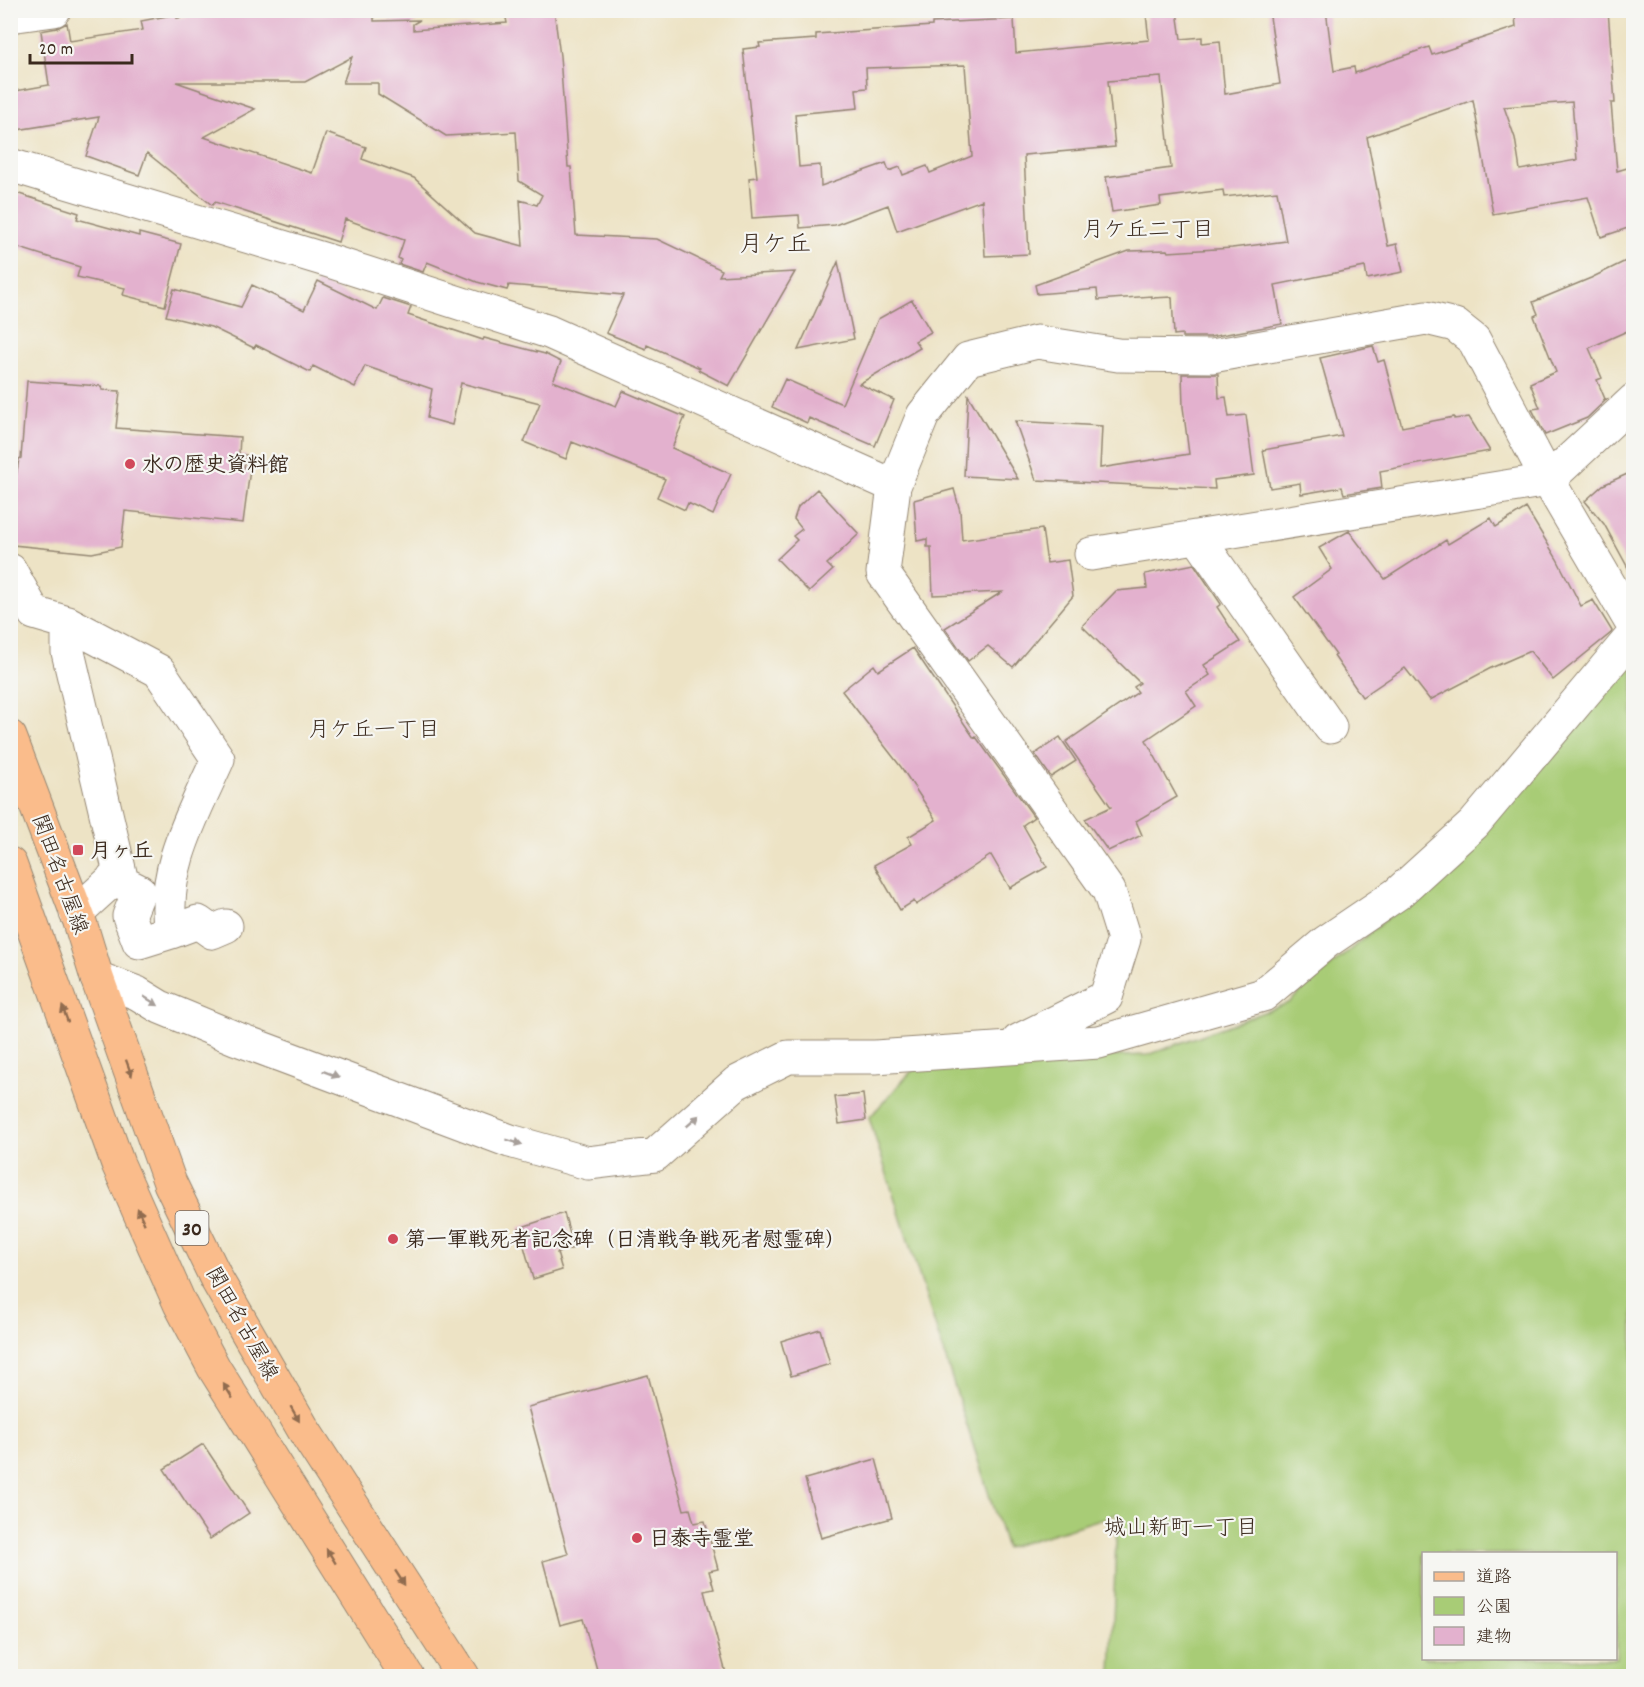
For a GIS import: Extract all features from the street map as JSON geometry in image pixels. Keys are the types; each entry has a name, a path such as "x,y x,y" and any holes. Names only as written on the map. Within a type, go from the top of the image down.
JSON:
{"main road":[{"name":"関田名古屋線","path":"10,737 76,913 170,1184 217,1280 305,1432 463,1677"},
{"name":"関田名古屋線","path":"10,864 22,930 118,1164 180,1304 214,1368 407,1677"}],"street":[{"path":"10,16 54,10"},
{"path":"10,165 326,260 549,332 894,486"},
{"path":"1000,1049 1065,1020 1106,997 1124,939 1109,891 883,573 894,486 923,415 968,359 1037,342 1118,355 1212,356 1426,318 1455,325 1474,340 1548,480 1634,627"},
{"path":"1091,554 1548,480 1634,400"},
{"path":"1198,538 1330,727"},
{"path":"10,570 34,613 68,623 159,671 218,759 176,855 168,916 171,932"},
{"path":"68,623 68,651 120,873 76,913"},
{"path":"97,978 137,993 160,1007 374,1091 510,1141 588,1163 655,1155 736,1083 788,1057 875,1057 1099,1042 1263,994 1326,942 1397,894 1474,824 1634,634"},
{"path":"114,878 139,891 129,916 139,942 198,922 212,932 226,926"}],"green space":[{"path":"1633,633 1633,1676 1111,1676 1117,1514 1006,1548 869,1118 919,1063 1148,1055 1288,1003 1457,858"}],"building":[{"path":"225,10 355,10 354,15 374,15 374,21 420,20 413,24 413,30 507,23 505,13 554,10 576,235 657,239 722,270 719,276 795,272 729,386 698,370 700,368 647,345 646,349 606,333 623,295 509,285 507,290 477,282 427,262 423,272 399,264 401,260 398,258 404,240 345,219 338,242 215,202 212,205 147,153 139,175 86,156 99,117 10,131 10,92 49,85 41,31 57,28 67,23 70,41 143,30 141,21 177,14 177,18","holes":["352,57 343,83 378,83 378,94 446,136 516,132 519,181 542,195 537,205 520,200 523,246 475,233 414,178 362,159 366,147 326,133 312,173 204,137 255,109 176,82 305,82"]},
{"path":"1269,10 1326,10 1334,71 1354,67 1355,73 1429,47 1432,55 1516,27 1515,16 1608,10 1615,103 1611,103 1617,171 1634,166 1634,226 1601,237 1588,197 1493,214 1473,100 1367,137 1388,246 1397,244 1403,272 1367,279 1365,267 1275,285 1282,324 1210,337 1174,335 1172,297 1152,298 1152,296 1098,300 1097,289 1037,294 1035,285 1129,251 1167,250 1168,252 1232,248 1286,241 1277,191 1224,197 1223,190 1160,198 1161,205 1112,212 1106,177 1171,168 1161,77 1108,81 1115,147 1024,155 1029,254 985,256 982,200 897,231 888,205 835,225 800,228 799,215 752,218 749,178 757,177 743,49 760,47 759,43 816,39 816,34 932,26 932,23 1014,19 1016,53 1149,40 1146,14 1177,11 1181,39 1202,37 1202,43 1220,41 1225,94 1280,84","holes":["965,65 972,156 930,173 927,166 903,175 900,167 889,171 886,163 821,186 820,165 799,167 795,114 858,108 856,89 867,88 866,68","1572,102 1577,160 1520,170 1515,138 1504,107"]},
{"path":"10,191 79,213 77,219 139,236 139,233 181,244 165,306 123,295 125,288 77,277 80,267 10,245"},
{"path":"1634,257 1634,328 1589,348 1602,378 1597,380 1605,399 1603,400 1607,399 1587,418 1545,435 1532,409 1540,408 1530,383 1556,372 1534,316 1538,314 1533,302"},
{"path":"838,262 854,339 798,350"},
{"path":"318,281 377,310 383,298 411,307 408,315 483,340 484,338 545,354 561,362 553,381 616,406 623,391 685,417 672,448 731,474 713,515 688,503 685,510 657,497 665,479 572,442 566,459 524,442 540,403 461,383 452,425 427,418 432,389 365,366 355,387 313,366 310,372 256,345 254,348 211,327 166,316 174,289 241,307 252,285 304,310"},
{"path":"912,300 931,332 915,341 920,348 859,384 894,400 875,446 809,418 807,423 772,407 785,379 842,404 878,319"},
{"path":"1373,346 1378,362 1384,360 1402,427 1454,417 1454,419 1469,417 1490,451 1380,471 1382,488 1344,494 1342,487 1301,494 1300,483 1270,488 1263,450 1342,436 1320,358"},
{"path":"1182,374 1218,374 1219,398 1226,397 1229,417 1246,415 1254,475 1214,480 1215,489 1036,480 1015,421 1102,426 1100,468 1189,454 1183,407"},
{"name":"水の歴史資料館","path":"27,381 101,386 102,390 120,391 116,428 240,437 239,455 246,455 244,468 250,469 243,523 125,511 121,547 92,553 13,545 14,526 10,526 10,512 21,458"},
{"path":"968,395 1018,479 964,476"},
{"path":"1634,471 1634,579 1604,524 1585,501 1603,485"},
{"path":"817,489 859,534 827,564 833,570 809,592 777,559 797,540 793,536 802,529 794,519 798,507"},
{"path":"954,489 960,511 962,540 1042,529 1047,563 1068,560 1073,596 1013,667 988,646 968,661 945,628 1002,592 933,595 931,547 927,547 927,539 917,541 914,500"},
{"path":"1526,508 1557,559 1581,606 1593,600 1612,631 1611,633 1553,680 1530,651 1491,668 1430,700 1405,668 1362,697 1334,656 1336,655 1294,597 1332,569 1319,548 1349,531 1385,579 1446,540 1448,544 1491,518 1496,527"},
{"path":"1194,564 1221,604 1217,607 1240,642 1204,665 1210,675 1186,691 1196,706 1146,740 1177,797 1136,821 1142,835 1108,851 1085,819 1111,807 1066,742 1138,692 1134,687 1140,683 1082,626 1116,591 1147,588 1145,574"},
{"path":"913,648 974,738 976,737 1034,817 1023,825 1047,867 1010,888 991,855 916,905 914,901 900,910 874,865 912,844 908,837 936,820 901,767 842,691 874,665 878,671"},
{"path":"1060,737 1076,761 1051,777 1035,754"},
{"path":"863,1094 866,1120 839,1124 835,1097"},
{"path":"564,1213 574,1248 557,1253 562,1270 533,1279 519,1228"},
{"path":"820,1329 830,1364 791,1376 781,1341"},
{"name":"日泰寺霊堂","path":"648,1375 684,1510 690,1509 694,1523 705,1521 718,1569 709,1571 714,1589 704,1591 727,1677 599,1677 583,1619 560,1625 543,1561 568,1554 528,1407"},
{"path":"203,1444 249,1513 210,1539 164,1469"},
{"path":"876,1459 892,1518 821,1538 805,1479"}],"place":[{"name":"水の歴史資料館","path":"130,464"},
{"name":"月ヶ丘","path":"78,850"},
{"name":"第一軍戦死者記念碑（日清戦争戦死者慰霊碑）","path":"393,1239"},
{"name":"日泰寺霊堂","path":"637,1538"}],"district":[{"name":"月ケ丘二丁目","path":"1148,228"},
{"name":"月ケ丘","path":"775,243"},
{"name":"月ケ丘一丁目","path":"374,728"},
{"name":"城山新町一丁目","path":"1181,1526"}]}
